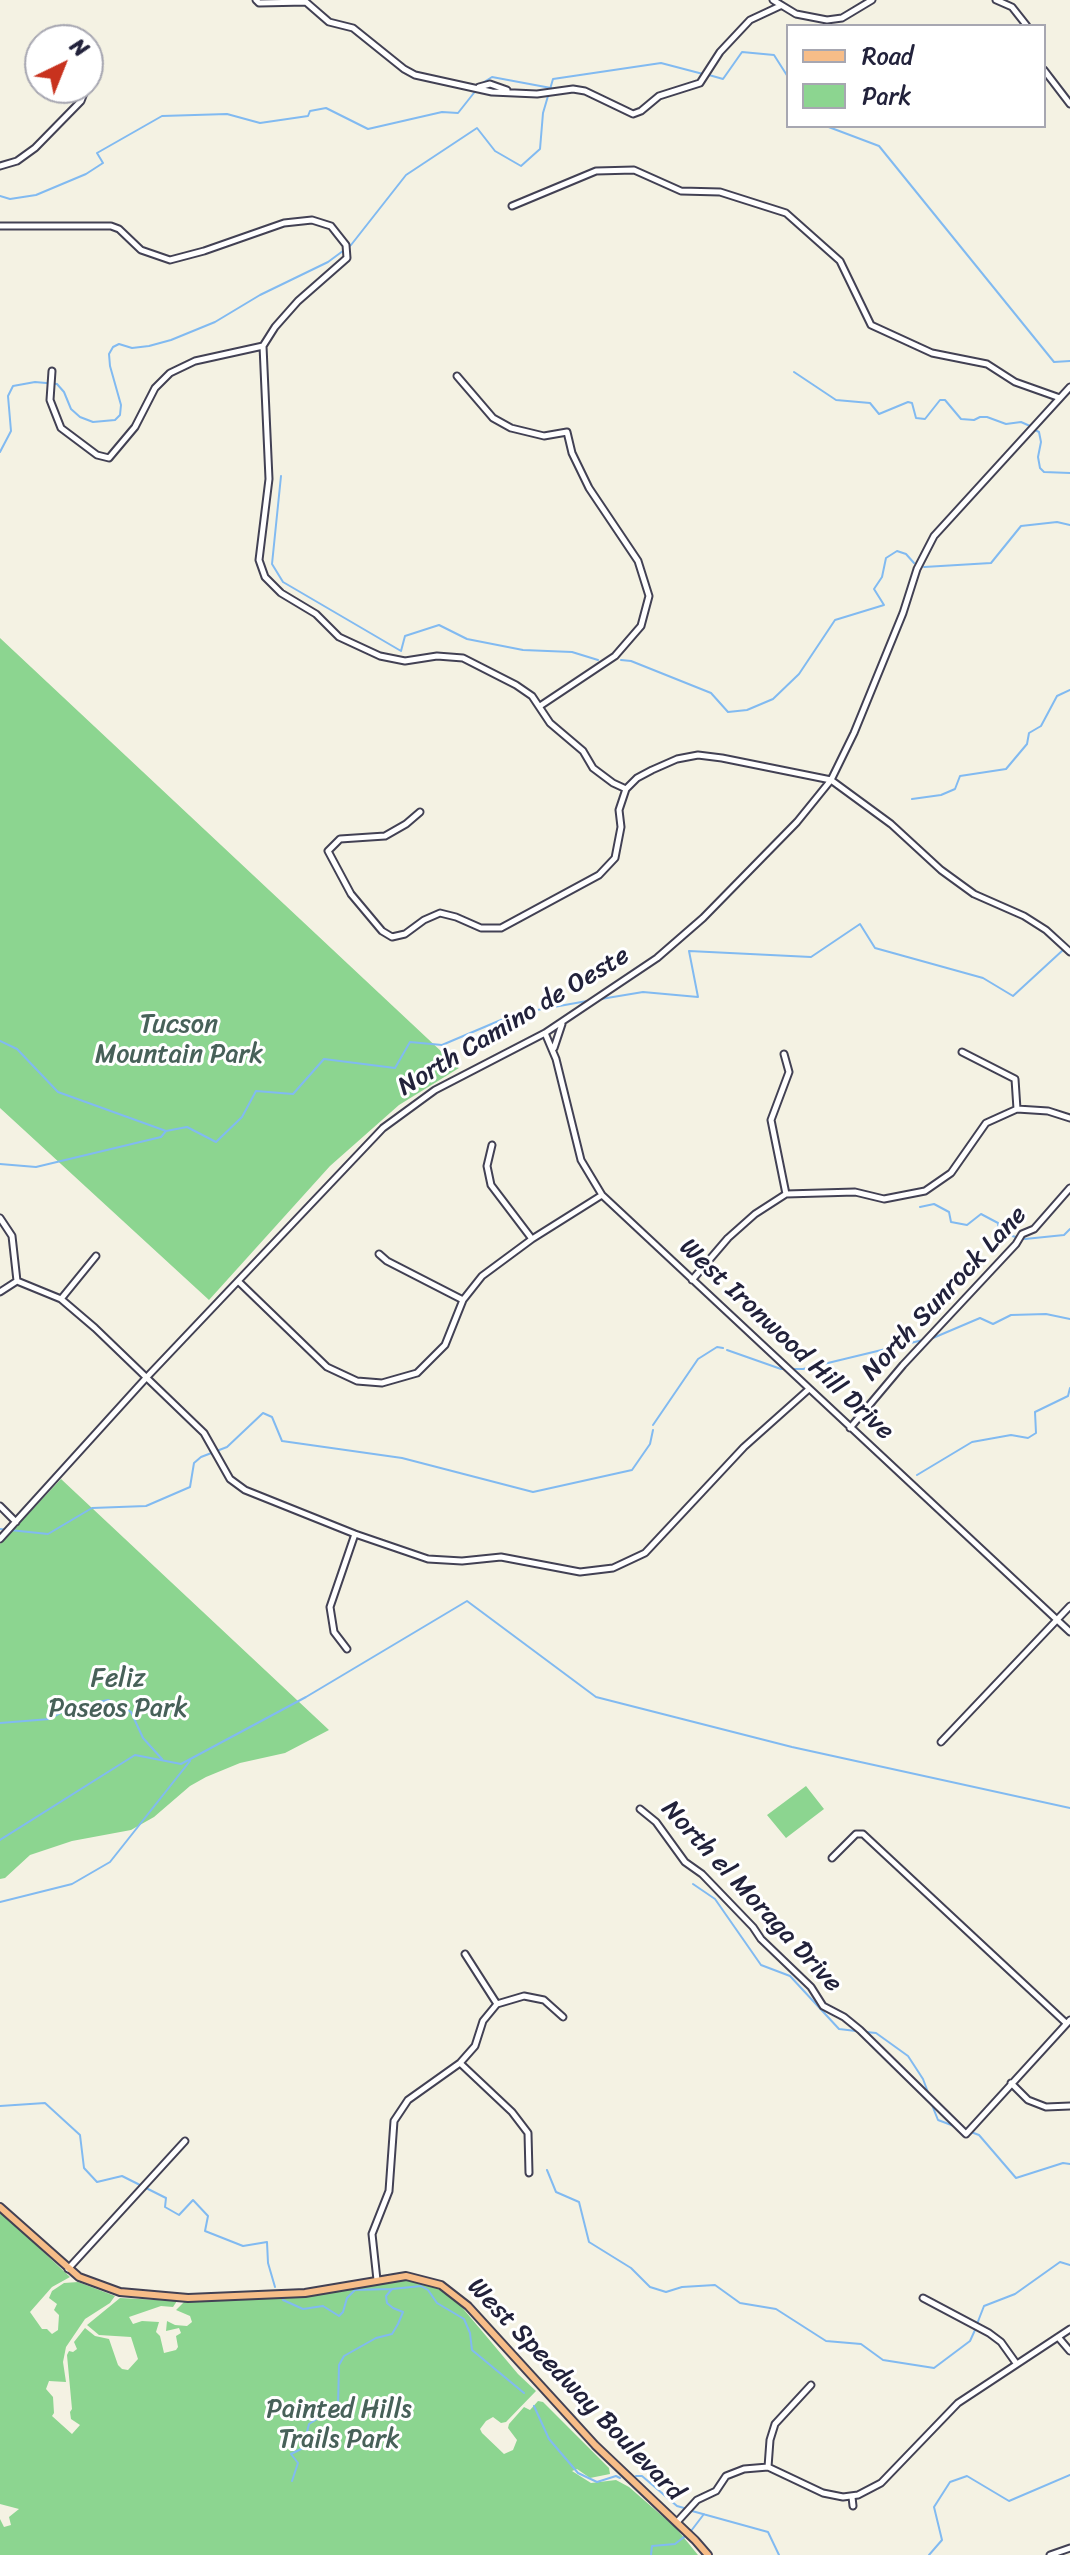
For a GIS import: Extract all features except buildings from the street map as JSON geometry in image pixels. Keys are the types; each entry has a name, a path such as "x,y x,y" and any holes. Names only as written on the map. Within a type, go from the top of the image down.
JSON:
{"main road":[{"name":"West Speedway Boulevard","path":"0,2207 68,2270 110,2290 188,2298 305,2293 377,2280 414,2277 441,2285 468,2306 595,2445 708,2555"}],"street":[{"path":"256,0 259,3 306,2 329,22 353,28 415,75 492,92 530,94 573,89 585,91 628,112 638,113 659,96 700,83 720,52 750,20 780,6"},
{"path":"773,0 796,14 827,20 842,18 872,0"},
{"path":"996,0 1019,13 1026,24"},
{"path":"1046,73 1070,104"},
{"path":"0,166 17,161 35,148 78,104"},
{"path":"512,206 596,171 634,170 681,191 720,192 786,213 840,261 871,325 932,353 987,364 1015,382 1060,398"},
{"path":"0,226 111,226 119,229 141,250 170,260 284,223 312,220 324,223 339,234 346,245 347,258 298,301 263,346 269,479 259,560 265,577 281,593 307,607 345,640 389,659 463,658 516,685 532,696 550,723 583,751 593,768 626,789"},
{"path":"52,371 50,400 61,428 97,455 109,458 135,427 155,388 170,373 195,361 263,346"},
{"path":"457,376 493,418 511,428 544,436 567,432 572,453 589,488 638,561 649,596 641,626 615,656 540,706"},
{"name":"North Camino de Oeste","path":"0,1539 146,1378 383,1128 435,1090 545,1033 677,943 771,850 831,780 870,696 917,569 929,545 947,520 1070,387"},
{"path":"420,812 395,831 376,839 340,839 328,851 351,894 382,931 398,937 440,913 475,927 501,928 599,875 615,858 621,827 619,810 626,789 652,770 677,759 698,755 831,780 891,824 941,870 974,894 1024,916 1046,930 1070,952"},
{"path":"554,1053 554,1042 564,1020"},
{"name":"West Ironwood Hill Drive","path":"545,1033 554,1053 581,1160 602,1195 1070,1632"},
{"path":"962,1052 1015,1079 1017,1109"},
{"path":"784,1054 789,1072 771,1120 786,1194"},
{"path":"692,1280 728,1238 755,1214 786,1194 855,1192 884,1199 925,1191 951,1173 986,1123 1017,1109 1048,1111 1070,1118"},
{"path":"492,1145 487,1166 491,1185 532,1239"},
{"name":"North Sunrock Lane","path":"850,1428 1022,1234 1034,1229 1070,1188"},
{"path":"238,1281 327,1367 357,1381 382,1383 417,1373 445,1345 463,1300 482,1276 532,1239 602,1195"},
{"path":"0,1218 12,1236 17,1281"},
{"path":"379,1254 463,1300"},
{"path":"61,1299 96,1256"},
{"path":"0,1292 17,1281"},
{"path":"17,1281 61,1299 204,1433 230,1479 245,1490 428,1559 462,1561 501,1557 580,1572 613,1568 645,1553 744,1447 809,1389"},
{"path":"0,1506 16,1522"},
{"path":"347,1649 334,1632 330,1607 355,1534"},
{"path":"941,1742 1070,1606"},
{"name":"North el Moraga Drive","path":"640,1809 656,1822 685,1862 702,1874 761,1939 811,1987 823,2006 860,2030 966,2134 1068,2022"},
{"path":"832,1858 856,1834 863,1834 1068,2022"},
{"path":"465,1954 497,2004"},
{"path":"377,2280 372,2234 389,2191 394,2121 408,2100 460,2063 475,2046 483,2021 497,2004 524,1996 544,2000 563,2017"},
{"path":"460,2063 512,2112 528,2133 529,2173"},
{"path":"1011,2083 1028,2100 1037,2104 1046,2107 1070,2106"},
{"path":"68,2270 185,2141"},
{"path":"923,2298 989,2333 1001,2342 1016,2363"},
{"path":"677,2522 697,2500 716,2491 726,2476 744,2469 768,2467 823,2493 852,2497 881,2483 947,2413 1070,2329"},
{"path":"1058,2337 1070,2351"},
{"path":"768,2467 775,2424 811,2385"},
{"path":"852,2497 853,2506"},
{"path":"1050,2555 1070,2548"}],"green space":[{"name":"Tucson Mountain Park","path":"0,638 459,1068 399,1105 330,1166 209,1300 0,1108"},
{"name":"Feliz Paseos Park","path":"61,1479 329,1730 285,1753 240,1763 206,1777 190,1786 154,1817 131,1830 72,1841 30,1855 0,1879 0,1544"},
{"path":"806,1786 824,1809 786,1838 767,1815"},
{"name":"Painted Hills Trails Park","path":"0,2211 70,2277 52,2287 30,2312 42,2329 52,2334 58,2330 59,2315 54,2310 57,2304 49,2298 52,2291 64,2283 78,2282 115,2296 110,2303 85,2319 66,2347 63,2362 66,2382 49,2381 46,2389 53,2397 52,2416 72,2434 80,2425 71,2419 67,2355 69,2351 77,2349 74,2342 85,2328 95,2336 109,2339 122,2369 128,2370 138,2359 131,2337 99,2335 87,2325 120,2298 177,2301 173,2307 161,2306 129,2317 133,2324 159,2322 156,2332 164,2353 176,2350 176,2336 181,2333 179,2328 166,2331 167,2321 187,2326 192,2322 190,2316 176,2310 185,2301 318,2295 382,2281 407,2279 430,2284 455,2299 536,2391 506,2422 501,2423 493,2417 480,2429 504,2454 513,2450 517,2440 508,2428 509,2424 524,2407 530,2410 538,2401 543,2402 609,2468 610,2474 590,2478 577,2469 572,2471 591,2483 616,2480 629,2487 676,2528 698,2555 0,2555 0,2519 4,2527 11,2525 9,2517 19,2509 0,2504"}],"waterway":[{"path":"709,75 723,79 742,52 774,55 786,74"},
{"path":"0,452 11,431 8,396 13,386 35,382 57,384 71,409 80,417 93,422 115,420 120,415 121,405 110,366 109,354 113,347 119,344 132,348 149,346 171,340 215,322 260,295 328,262 351,245 406,175 477,128 495,151 521,166 540,149 543,113 553,79 661,63 703,74"},
{"path":"481,84 492,77 551,88"},
{"path":"0,196 10,199 36,195 86,174 103,163 97,153 162,116 227,114 260,123 308,116 310,111 326,108 368,129 442,112 458,113 477,89"},
{"path":"831,128 879,146 1054,362 1070,361"},
{"path":"794,372 836,400 870,403 879,414 908,402 912,403 916,418 925,419 940,400 945,400 961,419 987,417 1006,424 1021,422 1030,426"},
{"path":"1035,430 1039,432 1041,442 1038,457 1040,468 1044,472 1070,473"},
{"path":"281,476 272,564 283,582 401,651 405,636 439,625 467,639 523,650 572,652 598,660"},
{"path":"924,567 991,563 1021,526 1057,522 1070,525"},
{"path":"621,660 631,661 711,693 728,712 747,710 773,699 799,674 835,620 884,605 874,589 882,577 886,558 897,551 906,554 914,563"},
{"path":"912,799 941,795 955,789 960,776 1006,769 1027,744 1029,733 1041,726 1057,696 1070,690"},
{"path":"601,999 643,992 698,997 689,951 811,957 860,924 875,948 983,978 1013,996 1063,950"},
{"path":"0,1164 36,1167 161,1137 166,1131 187,1127 216,1142 242,1117 256,1091 293,1094 324,1059 395,1068 410,1042 442,1045 515,1014 587,1001"},
{"path":"0,1041 17,1049 58,1092 166,1131"},
{"path":"920,1207 934,1204 949,1212 951,1222 967,1225 981,1214 998,1223 999,1233 1025,1239 1064,1235 1070,1229"},
{"path":"933,1338 980,1318 993,1324 1011,1315 1046,1314 1070,1319"},
{"path":"727,1350 781,1369 803,1369 923,1340"},
{"path":"653,1425 698,1359 717,1347 723,1348"},
{"path":"917,1475 972,1442 1011,1435 1028,1438 1036,1433 1035,1412 1068,1396 1070,1388"},
{"path":"0,1529 48,1534 92,1508 146,1506 190,1487 194,1463 227,1447 263,1413 272,1417 282,1441 402,1458 533,1492 632,1470 650,1444 653,1430"},
{"path":"0,1840 135,1755 181,1764 306,1697 467,1601 596,1697 792,1747 1070,1808"},
{"path":"0,1723 50,1719 69,1708 108,1700 131,1712 143,1738 162,1759"},
{"path":"0,1902 72,1884 110,1862 190,1761"},
{"path":"693,1884 715,1899 761,1965 790,1976 839,2029 856,2031"},
{"path":"866,2032 876,2033 908,2056 929,2095"},
{"path":"0,2106 45,2103 80,2135 84,2168 97,2182 122,2176 140,2185"},
{"path":"932,2105 938,2120 954,2126"},
{"path":"971,2132 979,2135 1016,2178 1063,2163 1070,2164"},
{"path":"547,2170 556,2192 579,2202 589,2242 631,2268 650,2287 666,2292 682,2287 715,2285 740,2303 776,2309 826,2341 861,2344 883,2360 934,2368 970,2341 975,2330"},
{"path":"146,2188 166,2198 165,2207 179,2215 193,2200 208,2216 205,2231 243,2246 267,2242 268,2263 275,2287"},
{"path":"977,2324 984,2306 1015,2294 1060,2262 1070,2265"},
{"path":"292,2481 298,2463 291,2454 303,2448 309,2424 338,2406 339,2365 344,2356 376,2338 392,2334 398,2324 403,2312 387,2303 386,2296 392,2289 421,2286 428,2290 437,2303 464,2319 472,2350 524,2393"},
{"path":"283,2300 303,2309 323,2306 339,2316 347,2298 355,2290 392,2289"},
{"path":"534,2406 549,2439 578,2473 597,2482 616,2476 620,2478"},
{"path":"929,2555 942,2540 934,2507 950,2482 967,2476 1009,2501 1070,2475"},
{"path":"636,2476 642,2476 677,2506 684,2508"},
{"path":"692,2511 768,2532 779,2555"},
{"path":"691,2531 704,2514"},
{"path":"651,2555 652,2546 675,2544 684,2537"}]}
